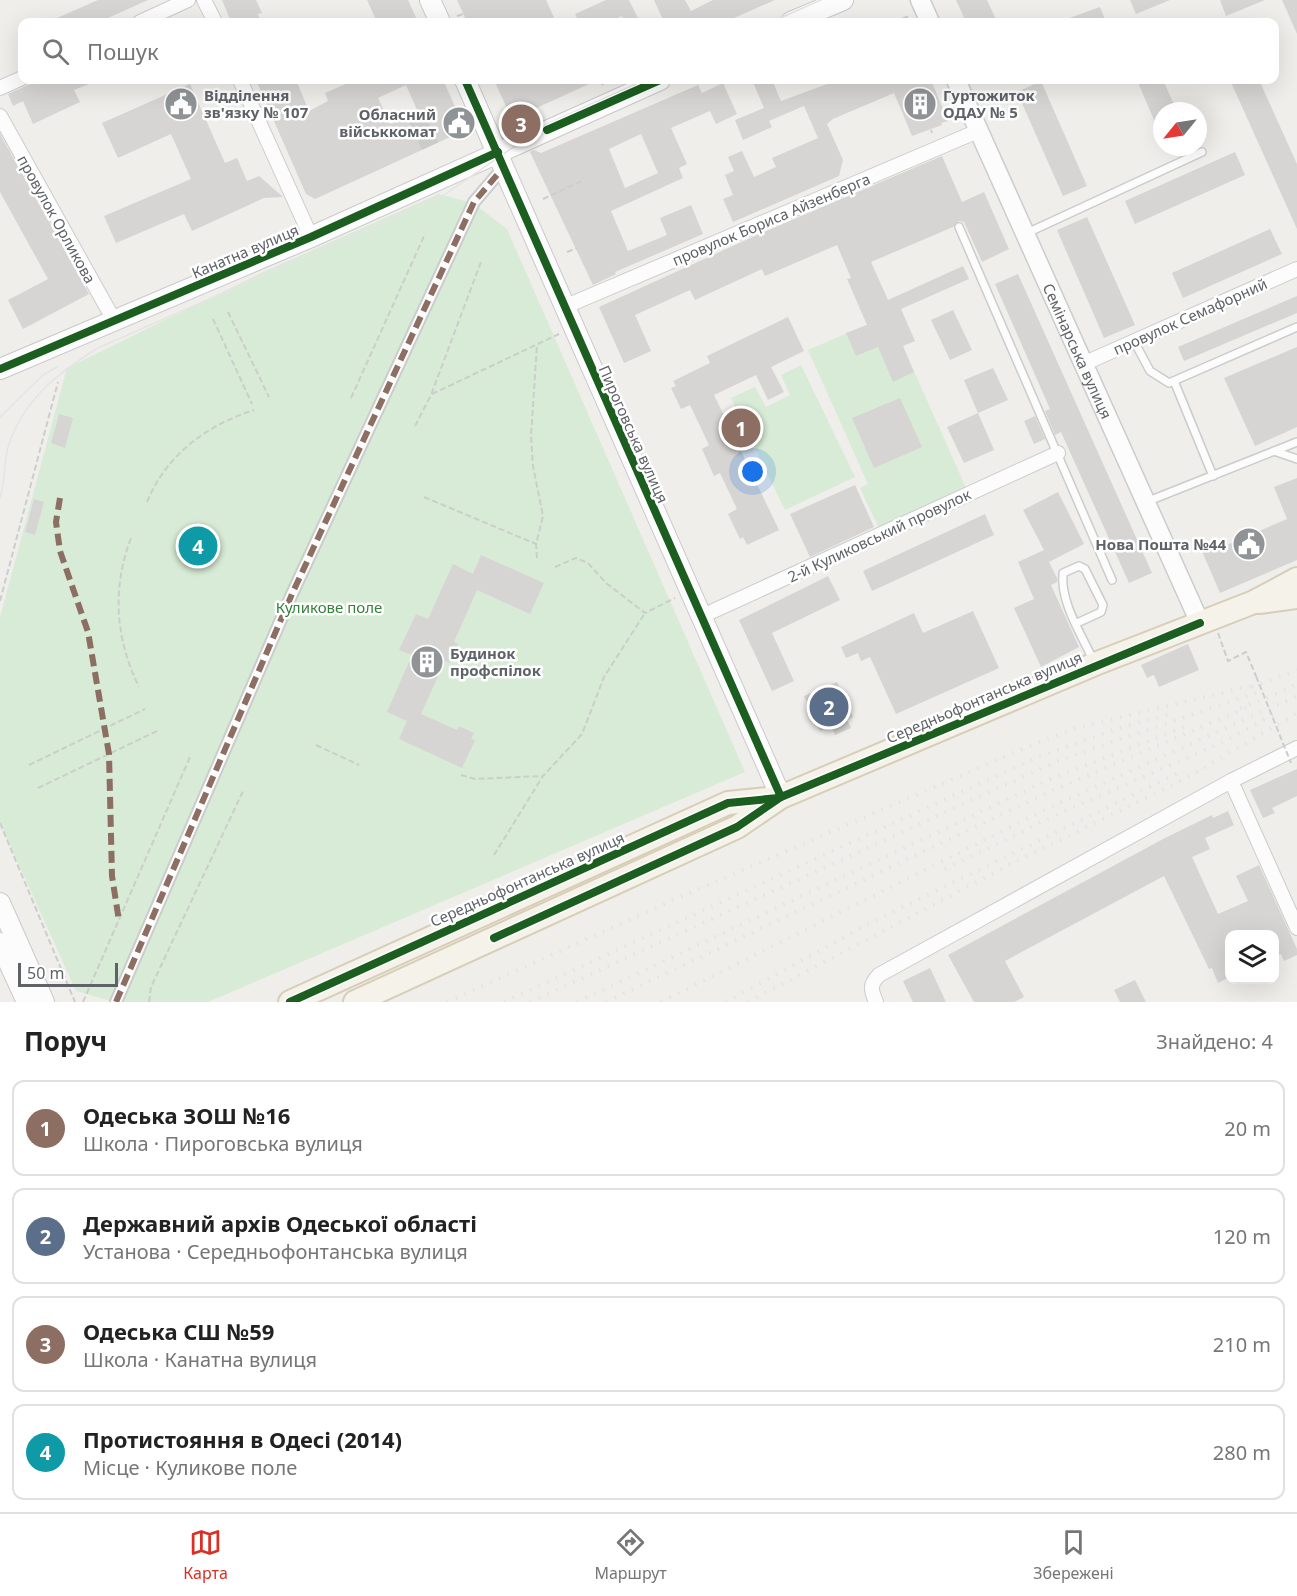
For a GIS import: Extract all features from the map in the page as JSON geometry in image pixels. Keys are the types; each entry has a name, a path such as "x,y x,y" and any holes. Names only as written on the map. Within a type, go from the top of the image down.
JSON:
{"main road":[{"path":"430,0 446,18"},
{"path":"800,18 843,0"},
{"name":"Пироговська вулиця","path":"467,84 688,592 781,797"},
{"name":"Канатна вулиця","path":"0,369 311,237 500,160 652,84"},
{"name":"Середньофонтанська вулиця","path":"354,1002 736,827 781,797 1095,664 1254,602 1297,579"},
{"name":"Середньофонтанська вулиця","path":"1254,602 1297,597"},
{"name":"Середньофонтанська вулиця","path":"290,1002 728,803 781,797"},
{"path":"0,903 44,1002"},
{"path":"0,943 27,1002"}],"street":[{"path":"149,18 189,0"},
{"path":"204,0 212,18"},
{"path":"916,7 926,18"},
{"path":"0,88 18,80"},
{"path":"242,84 311,237"},
{"name":"Семінарська вулиця","path":"958,84 1200,623"},
{"name":"провулок Орликова","path":"0,116 115,322"},
{"name":"провулок Бориса Айзенберга","path":"564,307 978,131"},
{"path":"116,1002 292,594 474,202 500,160"},
{"name":"провулок Семафорний","path":"1083,364 1297,269"},
{"name":"2-й Куликовський провулок","path":"700,617 1058,453"},
{"path":"876,1002 871,989 873,981 879,975 1231,781 1297,748"},
{"path":"1231,781 1297,928"}],"lane":[{"path":"1025,234 1193,156"},
{"path":"960,227 1112,580"},
{"path":"1134,341 1155,377 1168,383 1297,327"},
{"path":"1174,381 1213,476"},
{"path":"1145,502 1297,442"},
{"path":"1274,451 1297,459"},
{"path":"1077,623 1101,612 1103,605 1085,569 1079,566 1063,573 1061,589 1095,664"}],"path":[{"path":"904,18 916,7"},
{"path":"453,18 463,14"},
{"path":"526,112 531,121"},
{"path":"543,199 582,181"},
{"path":"351,398 425,234"},
{"path":"567,252 577,248"},
{"path":"415,426 431,394 481,262"},
{"path":"228,312 269,397"},
{"path":"213,319 252,404"},
{"path":"431,394 573,327"},
{"path":"537,345 531,436 533,466 543,516 536,544 537,558"},
{"path":"0,602 58,382"},
{"path":"147,502 166,469 203,433 221,422 254,410"},
{"path":"424,497 536,544"},
{"path":"131,538 121,568 117,606 123,645 139,687"},
{"path":"555,567 576,558 588,563 606,583 645,613"},
{"path":"494,855 543,776 582,734 604,677 645,613 688,592"},
{"path":"1221,645 1228,661 1246,652 1292,763"},
{"path":"29,765 145,709"},
{"path":"38,788 159,730"},
{"path":"316,745 359,765"},
{"path":"83,1002 190,757"},
{"path":"461,775 475,779 543,776"},
{"path":"149,1002 151,987 244,789"},
{"path":"0,823 75,1002"}],"green space":[{"name":"Куликове поле","path":"439,194 473,203 507,229 745,772 208,1002 114,1002 76,991 0,823 0,617 67,368 261,273"},
{"path":"889,315 967,490 879,528 860,488 868,484 808,350"},
{"path":"801,365 855,477 785,510 731,398 755,387 766,407 790,395 781,375"}],"building":[{"path":"98,0 148,0 108,18 57,18"},
{"path":"222,0 256,0 262,13 258,14 260,18 229,18"},
{"path":"367,0 408,0 416,18 375,18"},
{"path":"457,0 546,0 554,18 465,18"},
{"path":"606,0 629,0 638,18 623,18 622,16 618,18 577,18 575,14"},
{"path":"654,0 685,0 691,11 713,0 775,0 734,18 662,18"},
{"path":"956,0 987,0 995,18 964,18"},
{"path":"1130,0 1170,0 1136,14"},
{"path":"1220,0 1265,0 1226,16"},
{"path":"1282,0 1297,0 1297,34"},
{"path":"1100,7 1104,18 1069,18"},
{"path":"30,84 89,84 74,90 80,102 33,124 23,101 13,106 8,94"},
{"path":"190,84 225,163 237,158 247,181 259,176 283,197 264,198 192,231 184,214 116,243 104,216 191,179 171,134 118,158 102,123"},
{"path":"258,84 298,84 309,111 328,101 325,93 346,84 445,84 463,124 459,133 315,199 306,194","holes":["406,85 418,112 390,124 378,98"]},
{"path":"496,84 589,84 512,119"},
{"path":"723,84 737,114 716,124 710,111 671,128 687,164 679,168 683,178 611,211 628,251 667,235 660,218 691,205 703,234 615,272 616,274 593,285 530,152 534,150 541,153 698,85 702,93","holes":["641,134 658,173 625,188 609,149"]},
{"path":"754,84 774,84 781,101 827,84 933,84 948,121 912,136 894,93 833,119 827,124 843,160 839,176 733,222 723,199 733,195 725,175 734,171 728,157 742,151 754,177 776,167 772,158 818,138 804,106 769,121 772,127 743,140 735,120 764,108"},
{"path":"1034,84 1042,84 1087,186 1063,196 1017,92"},
{"path":"1139,84 1165,84 1173,102 1153,102 1153,118"},
{"path":"1232,84 1261,84 1297,164 1297,229"},
{"path":"0,134 89,294 23,329 8,300 48,279 0,192"},
{"path":"1235,152 1245,175 1135,224 1125,201"},
{"path":"942,156 962,202 984,192 1009,249 982,262 964,222 959,221 953,227 871,262 888,300 963,266 969,279 901,309 915,341 903,346 914,372 893,382 878,347 856,356 846,333 867,325 847,279 851,278 837,245 765,276 762,269 695,300 690,290 635,315 651,351 624,363 599,307 759,234"},
{"path":"1087,217 1135,325 1104,338 1057,230"},
{"path":"1270,229 1282,254 1183,298 1172,273"},
{"path":"1018,274 1152,573 1129,583 1061,432 1055,435 1045,411 1050,409 995,284"},
{"path":"1297,296 1297,313 1184,361 1178,347"},
{"path":"953,310 972,350 950,360 931,320"},
{"path":"788,317 804,351 771,367 784,392 768,400 756,375 714,395 779,530 747,545 743,537 740,539 728,514 737,509 720,473 714,476 702,449 709,445 690,405 681,409 671,388 676,386 673,381 710,363 707,356"},
{"path":"1297,347 1297,427 1255,446 1224,378"},
{"path":"993,368 1008,400 978,413 964,380"},
{"path":"900,398 922,447 874,468 852,418"},
{"path":"978,413 994,450 964,463 947,427"},
{"path":"59,414 73,418 65,448 51,443"},
{"path":"1035,416 1045,439 1034,444 1024,421"},
{"path":"1297,478 1297,560 1220,593 1201,549 1213,544 1215,550 1287,519 1274,487"},
{"path":"855,485 874,527 810,557 790,514"},
{"path":"1058,492 1084,544 1049,562 1057,578 1057,582 1051,585 1079,647 1041,667 1014,608 1034,599 1018,562 1044,550 1023,510"},
{"path":"34,499 44,502 35,535 25,532"},
{"path":"985,514 994,535 872,591 863,571"},
{"name":"Будинок профспілок","path":"481,555 544,583 530,614 477,590 454,642 458,644 450,663 445,661 421,714 457,730 459,726 474,733 471,739 475,740 462,768 399,739 407,721 387,712 412,655 399,650 416,614 428,619 453,564 473,574"},
{"path":"828,576 840,600 772,633 794,681 772,691 739,620"},
{"path":"973,611 999,668 896,714 870,657 861,661 858,653 846,658 841,647 914,613 923,633"},
{"path":"1188,644 1199,670 1159,687 1154,675 1147,678 1141,665"},
{"path":"837,682 853,717 847,720 851,728 835,735 831,726 820,731 804,696"},
{"path":"1297,769 1297,796 1272,808 1275,813 1263,818 1250,790"},
{"path":"1228,811 1234,825 1205,838 1210,849 1192,857 1218,914 1248,901 1236,876 1259,865 1297,949 1297,955 1284,961 1281,954 1279,955 1279,930 1225,930 1225,980 1218,983 1164,876 1005,961 1024,997 1014,1002 974,1002 948,955 1165,838 1212,815 1213,818"},
{"path":"930,968 946,1002 913,1002 903,981"},
{"path":"1135,980 1146,1002 1120,1002 1114,990"}],"tunnel":[{"path":"415,113 430,146"}],"tram line":[{"path":"780,18 821,0"},
{"path":"0,498 9,444 24,413 45,388 84,357 98,348 441,197 547,124 636,84"},
{"path":"0,417 43,375 57,367"}],"railway":[{"path":"1252,687 1297,670"},
{"path":"447,1002 669,902 1034,744 1076,728 1259,684"},
{"path":"1240,708 1297,684"},
{"path":"530,1002 1060,760 1261,691"},
{"path":"661,1002 1055,805 1297,696"},
{"path":"606,1002 1049,792 1248,707"},
{"path":"945,869 1058,814 1221,743 1278,712"},
{"path":"504,1002 1035,758 1125,726 1175,713"},
{"path":"748,1002 1015,862 1185,779 1297,713"},
{"path":"577,1002 1046,781 1189,725"},
{"path":"726,1002 874,921 1180,772"}],"marked path":[{"path":"116,1002 292,594 474,202 503,168"},
{"path":"60,498 56,522 60,551 88,632 109,754 112,876 119,921"}],"cycle path":[{"path":"467,84 781,797"},
{"path":"547,130 651,84"},
{"path":"0,369 311,237 498,152"},
{"path":"494,938 737,827 781,797 1200,623"},
{"path":"290,1002 728,803 778,798"}],"place":[{"name":"Відділення зв'язку № 107","path":"181,104"},
{"name":"Гуртожиток ОДАУ № 5","path":"920,104"},
{"name":"Обласний військкомат","path":"459,123"},
{"name":"Одеська CШ №59","path":"521,124"},
{"name":"Одеська ЗОШ №16","path":"741,428"},
{"name":"Нова Пошта №44","path":"1249,544"},
{"name":"Протистояння в Одесі (2014)","path":"198,546"},
{"name":"Будинок профспілок","path":"427,662"},
{"name":"Державний архів Одеської області","path":"829,707"}]}
